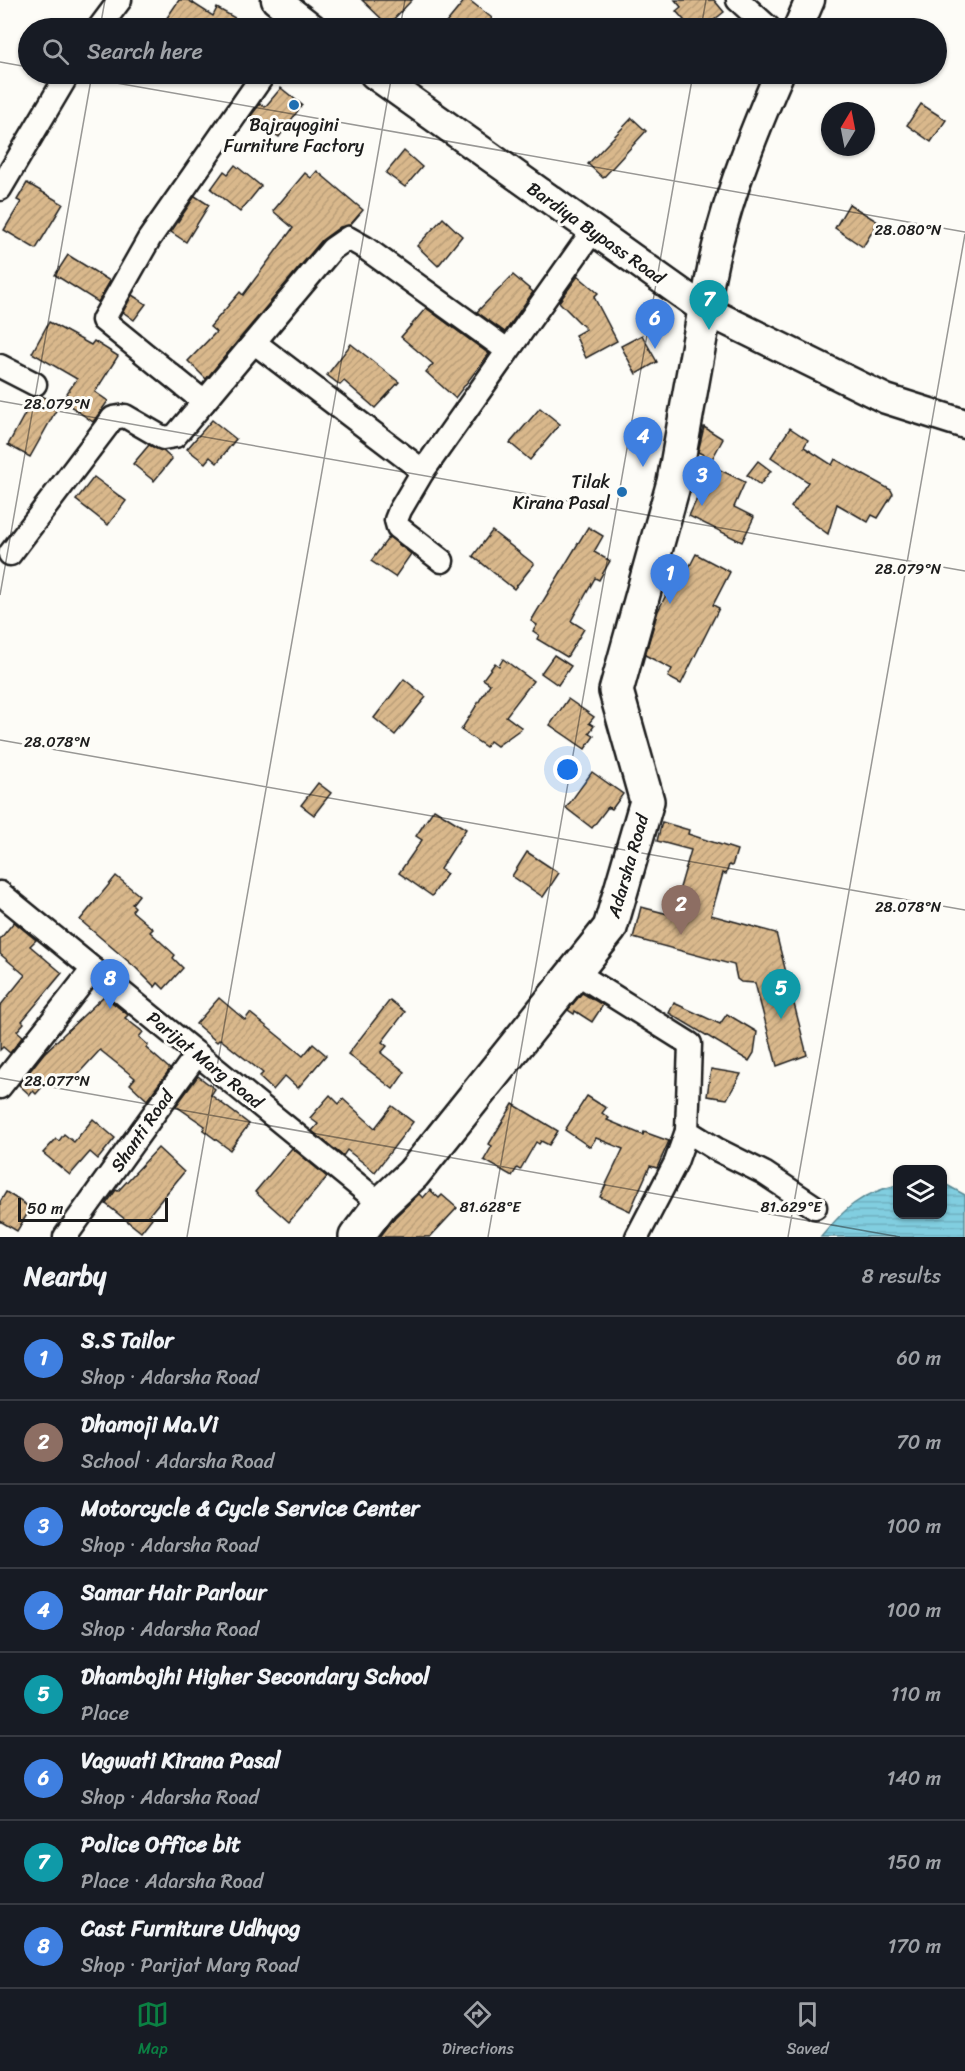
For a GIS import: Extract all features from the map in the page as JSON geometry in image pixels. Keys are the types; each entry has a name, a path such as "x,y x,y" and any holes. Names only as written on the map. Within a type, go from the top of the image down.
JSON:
{"main road":[{"name":"Adarsha Road","path":"356,1237 381,1204 413,1174 610,928 647,801 616,691 674,482 705,310"}],"street":[{"path":"106,18 120,0"},
{"path":"276,0 295,18"},
{"path":"738,0 758,18"},
{"path":"802,18 810,0"},
{"path":"0,189 62,84"},
{"path":"204,402 103,320 149,239 257,84"},
{"name":"Bardiya Bypass Road","path":"388,84 592,232 705,310 886,399 965,424"},
{"path":"705,310 711,264 740,164 775,84"},
{"path":"442,561 398,527 396,520 423,471 592,232"},
{"path":"10,554 113,418 125,416 163,438 175,436 332,249 348,238 364,247 507,350"},
{"path":"255,343 423,471"},
{"path":"0,366 35,384"},
{"name":"Parijat Marg Road","path":"0,893 381,1204"},
{"path":"0,1087 93,969"},
{"path":"575,972 690,1044 687,1131 676,1162 637,1237"},
{"name":"Shanti Road","path":"65,1237 197,1054"},
{"path":"687,1131 716,1149 764,1173 815,1207"}],"water":[{"path":"947,1185 965,1195 965,1237 821,1237 846,1210 863,1198 893,1186 893,1219 947,1219"}],"building":[{"path":"179,0 188,0 213,16 217,8 235,18 167,18"},
{"path":"362,0 412,0 395,18 381,18"},
{"path":"465,0 469,0 492,18 450,18"},
{"path":"675,0 714,0 724,12 716,18 682,18 676,11 681,7"},
{"path":"281,88 302,105 279,137 250,117 260,104 265,107"},
{"path":"921,104 946,120 931,142 907,125"},
{"path":"632,118 646,131 603,178 588,164"},
{"path":"404,151 422,167 405,187 386,173"},
{"path":"235,165 261,186 240,212 211,189 224,171 228,174"},
{"path":"317,171 363,210 350,225 340,227 322,240 206,379 188,361 216,332 210,327 240,292 243,295 293,228 273,211 305,173 311,178"},
{"path":"27,183 63,204 36,249 4,230 21,202 17,200"},
{"path":"195,196 209,205 186,242 171,232"},
{"path":"849,204 878,222 863,247 835,228"},
{"path":"443,218 462,236 438,266 417,246"},
{"path":"68,255 110,281 98,302 55,275"},
{"path":"513,275 533,292 505,332 477,312"},
{"path":"578,276 598,293 594,297 617,341 586,358 575,335 586,329 559,302"},
{"path":"132,295 146,304 134,320 123,312"},
{"path":"426,308 489,354 455,398 426,372 433,364 401,337"},
{"path":"49,322 91,345 94,341 118,356 95,392 108,401 93,422 62,400 77,379 32,353"},
{"path":"642,335 657,362 636,374 621,346"},
{"path":"351,344 399,382 375,408 344,381 340,385 327,375"},
{"path":"42,396 59,405 30,457 8,445 34,397"},
{"path":"540,408 560,424 530,460 510,443"},
{"path":"212,420 236,439 217,463 210,457 205,463 187,449"},
{"path":"704,427 723,439 712,459 698,452"},
{"path":"790,428 808,440 804,447 832,465 835,459 891,490 893,494 878,518 872,515 868,522 837,504 828,534 791,507 808,482 771,457"},
{"path":"149,445 163,451 172,459 154,481 133,464"},
{"path":"758,461 771,471 760,485 747,475"},
{"path":"712,466 745,482 734,507 754,517 742,542 689,516"},
{"path":"94,477 126,501 108,525 76,500"},
{"path":"588,527 603,536 594,552 610,561 599,580 595,578 571,621 584,629 567,657 537,639 539,635 533,631 537,625 531,621"},
{"path":"492,531 534,564 514,589 473,556"},
{"path":"389,537 411,554 395,577 371,561"},
{"path":"696,554 730,572 713,605 719,608 681,684 668,677 672,669 645,655 658,611 672,583 679,587"},
{"path":"554,655 571,666 558,685 541,673"},
{"path":"503,659 533,681 506,716 522,728 497,746 490,741 486,747 461,730 490,684 483,679 495,663 499,666"},
{"path":"404,679 426,697 395,735 374,718"},
{"path":"568,699 594,717 589,723 594,726 589,733 594,736 585,749 550,725"},
{"path":"592,772 623,794 612,809 608,807 592,828 566,808"},
{"path":"318,783 331,793 314,815 301,805"},
{"path":"434,809 466,829 440,869 447,874 432,896 399,873 422,840 416,836"},
{"path":"662,822 689,830 688,834 737,850 732,866 729,865 726,874 723,873 711,915 776,933 807,1055 777,1066 755,983 741,982 737,979 734,965 633,938 641,907 672,915 691,850 657,841"},
{"path":"527,852 559,873 543,897 512,876"},
{"path":"116,876 139,895 132,904 135,907 132,911 153,929 150,932 175,955 173,958 183,968 164,989 158,983 155,987 80,920"},
{"path":"14,922 36,940 30,946 62,973 22,1021 24,1023 17,1031 23,1036 10,1053 3,1047 0,1050 0,1006 25,975 0,954 0,939"},
{"path":"582,993 603,1005 592,1022 575,1011 574,1014 568,1010"},
{"path":"104,996 128,1015 125,1018 143,1032 139,1037 148,1045 146,1048 170,1069 147,1100 130,1084 135,1078 100,1050 66,1087 53,1075 36,1094 33,1091 30,1095 19,1085 44,1053"},
{"path":"219,998 245,1020 250,1013 303,1056 313,1044 326,1055 298,1088 285,1076 273,1090 259,1077 263,1073 220,1039 217,1042 196,1024"},
{"path":"390,1000 405,1012 382,1042 387,1046 381,1053 405,1072 393,1089 348,1054"},
{"path":"674,1003 720,1024 727,1014 757,1032 754,1053 749,1061 669,1013"},
{"path":"711,1069 741,1074 727,1099 707,1096"},
{"path":"198,1076 215,1089 211,1095 249,1124 230,1150 203,1130 205,1126 176,1106"},
{"path":"330,1095 339,1104 343,1099 375,1128 392,1106 413,1122 375,1172 347,1150 343,1156 312,1131 318,1124 310,1118"},
{"path":"587,1096 606,1108 602,1113 609,1118 607,1120 643,1135 644,1132 669,1141 657,1168 650,1166 630,1211 600,1197 623,1149 596,1138 590,1147 565,1130"},
{"path":"513,1104 558,1131 549,1145 541,1141 539,1144 536,1142 520,1170 517,1168 512,1176 484,1160 492,1146 489,1144"},
{"path":"93,1119 115,1138 98,1159 90,1152 70,1175 43,1153 56,1139 59,1141 64,1134 74,1142"},
{"path":"158,1148 184,1172 149,1215 152,1218 141,1232 106,1204 116,1190 118,1191"},
{"path":"292,1148 327,1177 289,1222 255,1192"},
{"path":"430,1190 439,1198 442,1195 457,1208 430,1237 380,1237 395,1217 419,1194 423,1198"},
{"path":"6,1192 31,1208 17,1231 0,1221 0,1202"}],"place":[{"name":"Bajrayogini Furniture Factory","path":"294,105"},
{"name":"Police Office bit","path":"709,330"},
{"name":"Vagwati Kirana Pasal","path":"655,349"},
{"name":"Samar Hair Parlour","path":"643,467"},
{"name":"Tilak Kirana Pasal","path":"622,492"},
{"name":"Motorcycle & Cycle Service Center","path":"702,506"},
{"name":"S.S Tailor","path":"670,604"},
{"name":"Dhamoji Ma.Vi","path":"681,935"},
{"name":"Cast Furniture Udhyog","path":"110,1009"},
{"name":"Dhambojhi Higher Secondary School","path":"781,1019"}]}
